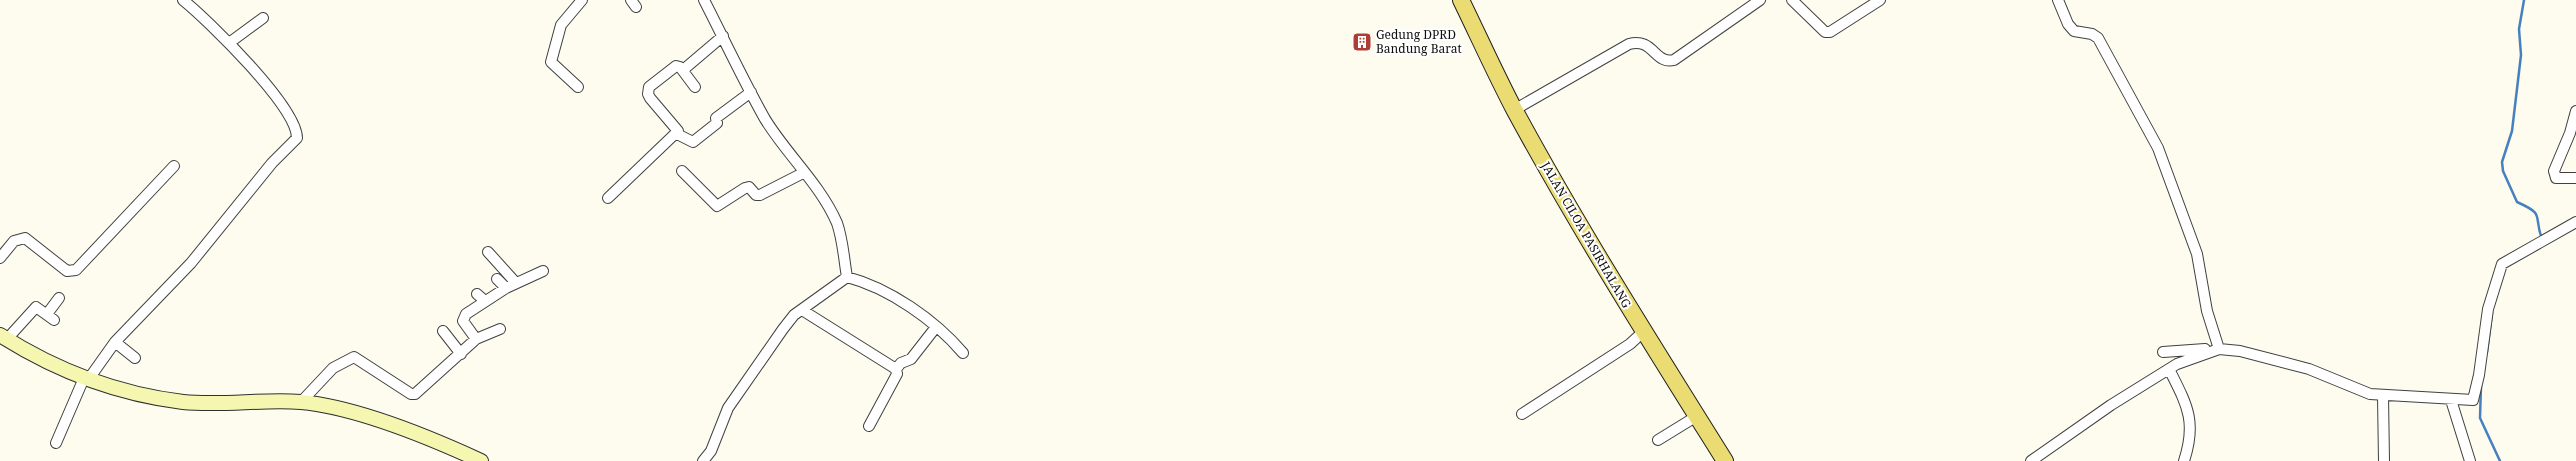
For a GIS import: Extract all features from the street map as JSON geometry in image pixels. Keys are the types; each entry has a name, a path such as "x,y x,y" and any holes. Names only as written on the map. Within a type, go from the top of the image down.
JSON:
{"main road":[{"name":"JALAN CILOA PASIRHALANG","path":"1461,0 1514,110 1643,332 1725,461"}],"street":[{"path":"56,443 86,379 115,342 191,263 272,163 297,138 297,132 289,116 264,82 229,43 183,0"},
{"path":"578,87 551,62 561,25 582,0"},
{"path":"704,0 751,92 781,143 803,173 815,184 837,225 847,277"},
{"path":"1514,110 1629,44 1637,42 1644,44 1651,47 1662,59 1668,62 1674,60 1760,0"},
{"path":"1792,0 1825,32 1830,32 1880,0"},
{"path":"2058,0 2068,24 2074,32 2092,34 2098,38 2158,148 2197,254 2214,350"},
{"path":"229,43 264,18"},
{"path":"683,70 723,36"},
{"path":"608,198 677,134 678,130 650,98 648,90 673,66 680,67 696,88"},
{"path":"677,134 693,142 718,123 716,118 751,92"},
{"path":"2576,111 2570,133 2554,171 2556,178 2576,178"},
{"path":"0,258 14,241 25,238 66,271 76,270 174,166"},
{"path":"682,171 717,206 745,188 748,187 756,195 760,195 803,173"},
{"path":"2163,352 2203,349 2240,351 2293,364 2366,393 2383,396 2471,401 2475,397 2488,309 2502,264 2576,222"},
{"path":"488,252 516,283"},
{"path":"476,339 463,319 466,314 506,288 543,271"},
{"path":"704,461 711,451 728,408 783,329 794,315 847,277"},
{"path":"847,277 884,289 950,337 963,353"},
{"path":"497,279 506,288"},
{"path":"477,294 486,301"},
{"path":"59,298 51,317 36,307 3,337 42,360 86,379 119,389 184,402 301,402 351,412 430,439 481,461"},
{"path":"802,310 896,369"},
{"path":"868,426 897,374 896,369 901,363 911,359 936,326"},
{"path":"301,402 333,368 354,358 411,394 415,394 476,339 500,329"},
{"path":"443,331 461,354"},
{"path":"1522,414 1630,344 1643,332"},
{"path":"115,342 136,358"},
{"path":"2031,461 2111,405 2168,369 2214,350"},
{"path":"2168,369 2182,394 2190,419 2191,439 2184,461"},
{"path":"2383,396 2384,461"},
{"path":"2451,400 2470,461"},
{"path":"1658,440 1697,416"}],"waterway":[{"path":"2524,0 2519,29 2521,55 2512,131 2502,162 2503,171 2517,202 2532,210 2537,216 2542,239"},
{"path":"2487,352 2492,313"},
{"path":"2481,386 2480,418 2500,461"}],"place":[{"name":"Gedung DPRD Bandung Barat","path":"1362,42"}]}
